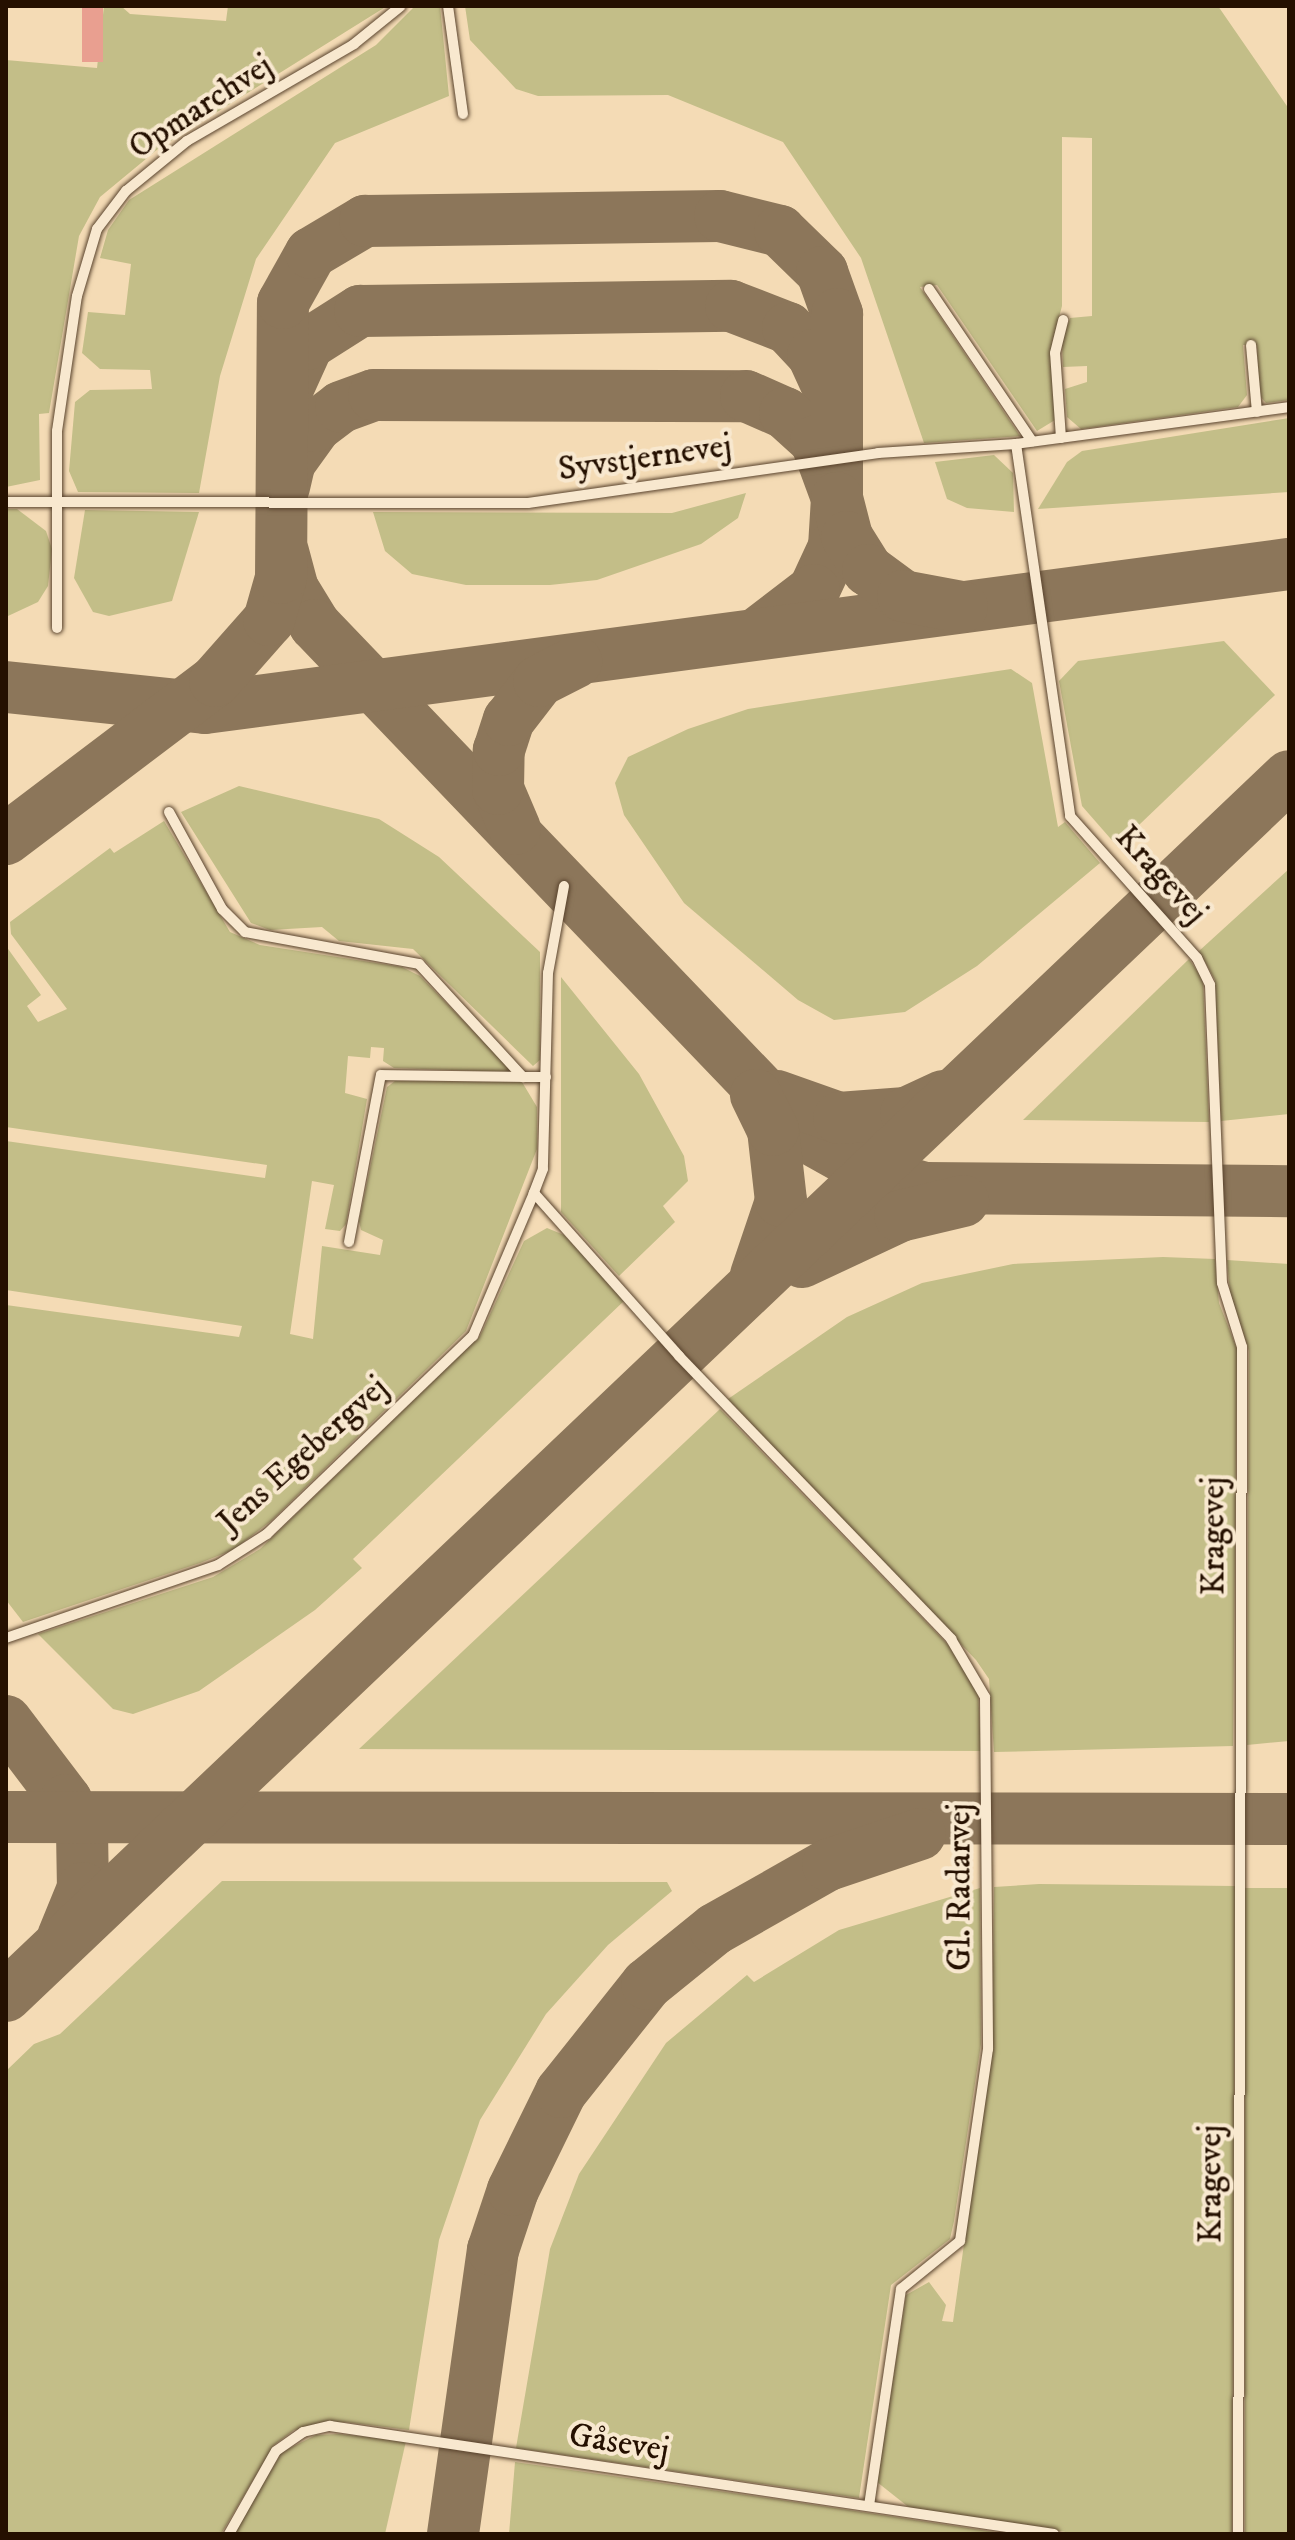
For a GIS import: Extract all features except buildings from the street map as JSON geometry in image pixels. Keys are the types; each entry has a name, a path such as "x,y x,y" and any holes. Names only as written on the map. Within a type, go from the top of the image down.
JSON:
{"lane":[{"name":"Opmarchvej","path":"57,628 56,502 61,401 77,296 97,229 126,191 187,141 354,44 401,6"},
{"path":"448,6 463,114"},
{"path":"929,289 1032,441"},
{"path":"1061,438 1055,353 1063,320"},
{"path":"1251,345 1257,412"},
{"name":"Syvstjernevej","path":"6,502 528,503 878,453 1016,444 1289,407"},
{"name":"Kragevej","path":"1016,444 1034,598 1070,816 1197,958 1210,985 1222,1283 1242,1347 1238,2534"},
{"path":"169,812 222,909 245,932 419,964 523,1077"},
{"name":"Jens Egebergvej","path":"6,1638 218,1565 267,1534 473,1336 543,1169 548,973 564,886"},
{"path":"349,1242 381,1075 546,1077"},
{"name":"Gl. Radarvej","path":"534,1193 679,1356 951,1639 985,1697 986,2064 960,2241 901,2289 869,2505"},
{"name":"Gåsevej","path":"229,2534 276,2451 303,2432 330,2426 1054,2534"}],"shaded area":[{"path":"104,6 121,6 130,14 226,21 228,6 387,6 158,149 100,197 79,236 49,413 39,414 40,480 6,487 6,60 97,68"},
{"path":"415,6 440,6 449,96 335,143 256,259 220,376 199,493 78,492 69,471 75,402 90,390 152,389 150,370 100,369 82,353 88,312 125,315 131,264 100,258 108,230 129,200 376,45"},
{"path":"465,6 1218,6 1289,109 1289,400 1266,403 1259,395 1257,345 1243,345 1247,395 1238,407 1081,429 1067,417 1065,389 1087,382 1087,366 1063,367 1062,342 1070,318 1092,316 1092,138 1062,137 1062,306 1052,343 1055,420 1037,431 937,285 920,287 1020,436 924,443 861,258 783,142 668,95 538,96 516,89 470,40"},
{"path":"1289,418 1289,492 1038,509 1067,462 1082,451"},
{"path":"994,455 1013,473 1014,512 967,508 947,499 935,462"},
{"path":"746,493 738,518 701,544 597,580 550,585 466,585 412,574 385,551 373,512 672,513"},
{"path":"6,509 17,509 46,531 52,549 48,586 38,602 8,616"},
{"path":"85,510 199,512 172,601 109,616 93,612 74,578"},
{"path":"1224,641 1275,695 1117,846 1082,806 1059,681 1078,661"},
{"path":"1011,669 1032,683 1058,827 1065,822 1100,863 977,966 905,1012 834,1020 798,1000 684,903 624,815 615,783 628,757 688,729 748,709"},
{"path":"239,786 379,819 439,857 540,952 540,1060 533,1066 413,949 339,941 322,927 270,930 251,923 181,812"},
{"path":"164,821 230,932 260,945 402,967 420,976 513,1072 394,1068 383,1061 384,1048 371,1047 370,1058 348,1056 345,1093 367,1099 346,1224 340,1231 325,1229 334,1185 312,1181 290,1334 313,1339 322,1246 380,1255 383,1240 361,1230 359,1221 387,1087 395,1081 522,1082 537,1107 537,1149 466,1331 271,1521 233,1550 23,1622 6,1600 6,1305 239,1337 242,1326 6,1290 6,1141 265,1178 267,1165 6,1127 6,946 41,995 27,1006 38,1022 67,1009 11,934 10,922 110,848 114,853"},
{"path":"1289,869 1289,1114 1221,1121 1215,980 1199,951"},
{"path":"1189,959 1203,980 1209,1122 1023,1120"},
{"path":"561,977 639,1074 684,1156 688,1181 663,1206 675,1222 619,1276 561,1212"},
{"path":"547,1228 564,1235 625,1300 353,1559 362,1568 315,1610 199,1691 133,1714 113,1709 38,1634 213,1577 260,1549 480,1336 524,1241"},
{"path":"1163,1257 1215,1259 1219,1303 1237,1349 1233,1746 994,1752 989,1679 976,1660 728,1399 847,1317 922,1283 1013,1264"},
{"path":"1227,1260 1289,1264 1289,1741 1247,1745 1249,1351 1230,1293"},
{"path":"720,1409 952,1649 978,1691 981,1751 359,1749"},
{"path":"222,1881 667,1882 672,1891 608,1945 546,2014 480,2120 439,2240 409,2430 345,2422 294,2430 274,2445 221,2534 6,2534 6,2071 34,2044 60,2034"},
{"path":"1039,1884 1235,1886 1232,2534 1079,2534 911,2509 877,2482 906,2295 929,2282 946,2305 942,2321 953,2322 992,2046 994,1887"},
{"path":"980,1888 981,2044 954,2221 950,2239 891,2285 859,2498 516,2448 550,2249 579,2174 666,2043 747,1975 754,1982 839,1930"},
{"path":"1245,1888 1289,1888 1289,2534 1245,2534"},
{"path":"339,2434 406,2441 385,2534 233,2534 282,2452 316,2435"},
{"path":"515,2462 775,2499 1008,2534 509,2534"}],"taxiway":[{"path":"6,839 215,681 269,620 281,578 283,303 311,253 365,221 720,216 780,231 822,272 837,314 837,498 847,537 868,570 903,596 962,607"},
{"path":"283,399 308,344 360,311 731,306 788,328 813,355 835,403"},
{"path":"284,487 290,462 316,426 341,407 374,395 746,396 785,413 816,441 837,498 834,547 814,590 759,632"},
{"path":"283,552 293,589 315,625 804,1135 872,1173 925,1188 1289,1191"},
{"path":"6,687 205,708 1289,564"},
{"path":"515,829 498,789 499,750 509,720 539,681 576,662"},
{"path":"6,1996 1289,776"},
{"path":"756,1095 773,1130 781,1201 756,1275"},
{"path":"777,1096 839,1118 906,1113 943,1096"},
{"path":"802,1262 900,1216 963,1201"},
{"path":"6,1721 66,1800 82,1832 83,1888 63,1937"},
{"path":"6,1817 1289,1819"},
{"path":"453,2534 493,2250 513,2190 561,2092 647,1984 715,1929 828,1865 920,1834"}]}
